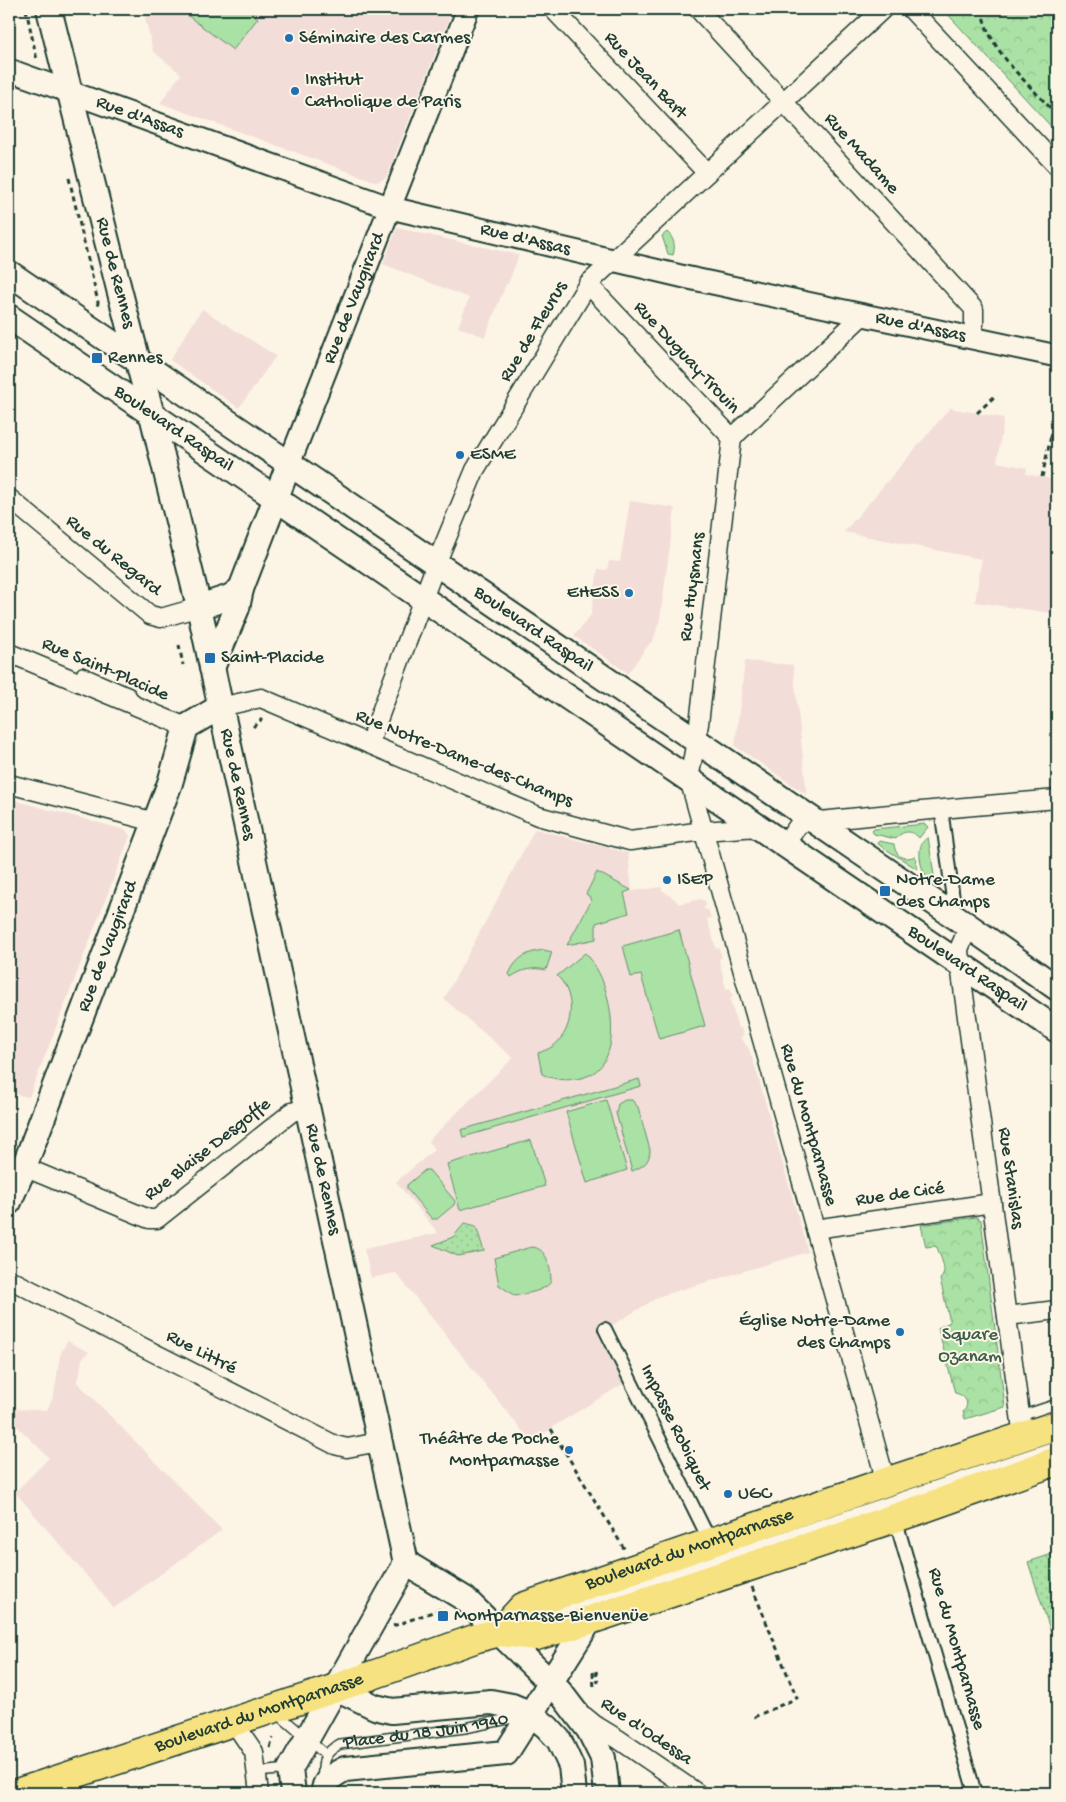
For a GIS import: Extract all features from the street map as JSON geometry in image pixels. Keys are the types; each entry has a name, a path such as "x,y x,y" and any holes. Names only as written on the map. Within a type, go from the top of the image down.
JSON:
{"main road":[{"name":"Rue de Rennes","path":"49,9 199,607 406,1563"},
{"name":"Boulevard Raspail","path":"9,273 946,910 1057,988"},
{"name":"Boulevard Raspail","path":"9,317 1057,1030"},
{"name":"Rue de Vaugirard","path":"212,668 237,608 241,589 289,464"},
{"path":"199,607 230,597 241,589"},
{"path":"186,727 220,707"},
{"name":"Rue de Vaugirard","path":"15,1182 170,783 186,727"},
{"name":"Boulevard du Montparnasse","path":"17,1793 500,1632 536,1636 590,1620 891,1500 1022,1427 1057,1426"},
{"name":"Boulevard du Montparnasse","path":"500,1632 523,1607 711,1543 1057,1461"},
{"path":"293,1793 290,1769 406,1563 466,1599 551,1682 589,1730 603,1758 607,1793"},
{"name":"Place du 18 Juin 1940","path":"323,1790 329,1779 345,1769 506,1753 590,1620"},
{"name":"Place du 18 Juin 1940","path":"336,1688 375,1707 392,1711 491,1702 512,1706 531,1714"},
{"path":"531,1714 559,1740 566,1752 571,1766 574,1793"}],"street":[{"name":"Rue de Vaugirard","path":"289,464 468,9"},
{"name":"Rue Jean Bart","path":"553,9 707,173"},
{"name":"Rue Madame","path":"698,9 974,309 974,324 971,336"},
{"name":"Rue de Fleurus","path":"369,744 436,564 475,470 588,284 883,9"},
{"path":"911,9 1057,166"},
{"name":"Rue d'Assas","path":"9,70 391,208 612,260 1057,356"},
{"name":"Rue Duguay-Trouin","path":"588,284 732,438 863,315"},
{"name":"Rue Huysmans","path":"689,779 696,741 732,438"},
{"name":"Rue du Regard","path":"9,498 150,615 160,618 199,607"},
{"name":"Rue Saint-Placide","path":"9,653 186,727"},
{"name":"Rue Notre-Dame-des-Champs","path":"220,707 261,698 538,816 630,841 703,831 757,827"},
{"name":"Rue du Montparnasse","path":"689,779 975,1793"},
{"path":"9,784 155,822"},
{"path":"785,844 800,823 941,808 1057,799"},
{"path":"941,808 953,899 946,910"},
{"name":"Rue Stanislas","path":"969,926 959,949 960,965 1022,1427"},
{"name":"Rue Blaise Desgoffe","path":"15,1182 149,1219 157,1219 292,1112 307,1108"},
{"name":"Rue de Cicé","path":"815,1229 992,1203"},
{"name":"Rue Littré","path":"9,1279 335,1445 347,1448 379,1442"},
{"path":"1007,1316 1057,1310"},
{"name":"Impasse Robiquet","path":"605,1329 711,1543"},
{"name":"Rue d'Odessa","path":"571,1705 595,1725 697,1793"},
{"path":"233,1722 254,1752 259,1793"}],"lane":[{"path":"82,672 130,693 141,709"},
{"path":"1022,1427 1057,1404"},
{"name":"Boulevard du Montparnasse","path":"500,1632 1057,1445"},
{"name":"Boulevard du Montparnasse","path":"590,1620 605,1596"},
{"name":"Place du 18 Juin 1940","path":"272,1709 326,1755"},
{"name":"Place du 18 Juin 1940","path":"323,1790 322,1766 326,1755 332,1748 340,1744 465,1728 531,1714"},
{"path":"257,1772 290,1769"}],"path":[{"path":"26,9 37,63"},
{"path":"982,9 988,33 1003,56 1057,115"},
{"path":"1045,9 1057,11"},
{"name":"Rue de Rennes","path":"67,169 98,302 96,314"},
{"path":"978,413 996,395"},
{"path":"1042,477 1056,413"},
{"path":"179,645 183,664"},
{"path":"253,727 262,719"},
{"path":"551,1428 625,1550"},
{"path":"1053,1542 1057,1554"},
{"path":"754,1717 797,1698 755,1594"},
{"path":"388,1628 449,1606"},
{"path":"594,1689 595,1672 598,1683"},
{"path":"268,1751 273,1738"}],"shaded area":[{"name":"Institut Catholique de Paris","path":"143,9 453,9 386,178 377,182 160,103 181,74 153,51"},
{"path":"397,228 519,255 485,337 458,327 469,298 383,264"},
{"path":"202,309 276,356 239,408 170,360"},
{"path":"950,408 1004,418 997,462 1027,468 1026,474 1057,480 1057,614 975,602 984,544 981,559 844,532"},
{"name":"EHESS","path":"630,501 675,508 660,619 653,641 628,673 574,636 591,615 598,569 607,570 609,561 620,562"},
{"path":"745,661 793,665 807,795 735,746"},
{"path":"9,799 126,830 130,836 29,1097 9,1093"},
{"path":"535,829 628,853 632,891 662,887 662,890 676,900 678,904 705,900 705,910 708,909 711,918 707,919 716,949 719,948 722,957 719,959 726,989 730,988 733,997 730,999 738,1028 741,1028 744,1036 741,1037 742,1041 748,1047 755,1066 808,1252 660,1296 598,1334 623,1384 554,1426 532,1443 396,1273 371,1278 364,1249 438,1233 396,1182 435,1149 428,1141 513,1058 444,999"},
{"path":"67,1341 89,1352 82,1359 79,1378 76,1381 222,1530 114,1608 15,1492 49,1458 9,1418 9,1409 47,1410 54,1395 60,1355"}],"green space":[{"path":"179,9 259,9 254,15 258,18 233,50"},
{"path":"943,9 1057,9 1057,133"},
{"path":"667,232 674,242 673,255 668,254 662,236"},
{"path":"925,824 928,827 919,838 910,832 901,834 896,839 874,834 872,831 874,829"},
{"path":"928,837 934,875 929,879 922,868 920,857 922,843"},
{"path":"879,841 894,844 896,852 904,858 915,856 917,869 878,844"},
{"path":"597,872 631,890 624,893 629,913 596,923 596,939 567,945 591,901 586,894"},
{"path":"679,930 705,1026 659,1039 641,975 631,977 623,946"},
{"path":"544,950 552,952 546,970 528,969 511,977 509,974 519,960 532,952"},
{"path":"585,953 600,975 605,988 609,1003 611,1036 608,1052 602,1065 591,1074 572,1080 563,1080 542,1074 538,1053 557,1043 566,1031 570,1014 569,997 557,976"},
{"path":"639,1079 641,1086 463,1137 461,1130"},
{"path":"606,1100 627,1170 587,1183 566,1112"},
{"path":"625,1100 632,1100 638,1107 650,1150 649,1158 645,1164 632,1171 616,1113 618,1104"},
{"path":"531,1140 545,1186 460,1210 447,1164"},
{"path":"425,1170 429,1170 455,1201 454,1205 437,1219 432,1219 407,1189 407,1185"},
{"name":"Square Ozanam","path":"976,1217 981,1220 1005,1407 965,1419 963,1412 967,1403 964,1398 955,1393 938,1328 950,1322 940,1279 943,1276 944,1268 937,1247 926,1247 921,1225"},
{"path":"465,1223 476,1226 484,1251 458,1256 433,1245 453,1237"},
{"path":"531,1247 541,1250 547,1259 551,1282 539,1290 515,1296 499,1285 494,1258"},
{"path":"1052,1554 1057,1567 1057,1574 1052,1578 1057,1597 1057,1651 1028,1562"}],"place":[{"name":"Séminaire des Carmes","path":"289,38"},
{"name":"Institut Catholique de Paris","path":"295,91"},
{"name":"Rennes","path":"97,358"},
{"name":"ESME","path":"460,455"},
{"name":"EHESS","path":"629,593"},
{"name":"Saint-Placide","path":"210,658"},
{"name":"ISEP","path":"667,880"},
{"name":"Notre-Dame des Champs","path":"885,891"},
{"name":"Église Notre-Dame des Champs","path":"900,1332"},
{"name":"Théâtre de Poche Montparnasse","path":"569,1450"},
{"name":"UGC","path":"728,1494"},
{"name":"Montparnasse-Bienvenüe","path":"443,1616"}]}
